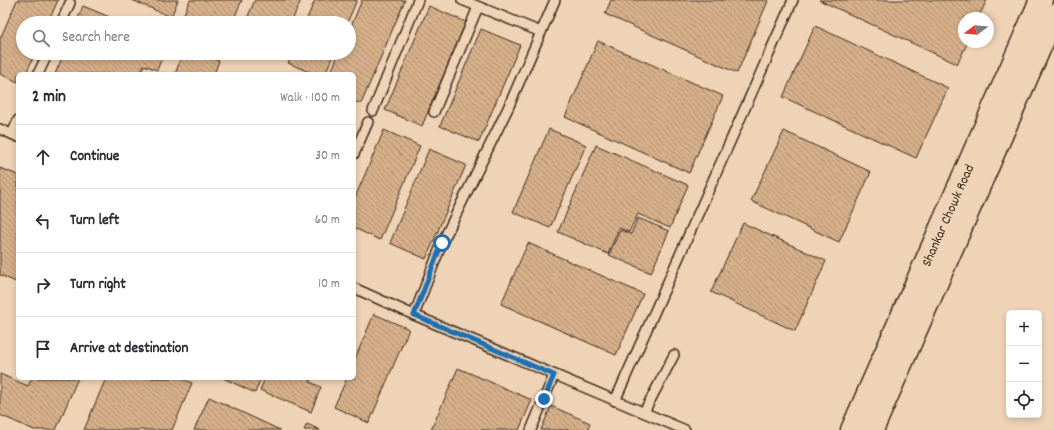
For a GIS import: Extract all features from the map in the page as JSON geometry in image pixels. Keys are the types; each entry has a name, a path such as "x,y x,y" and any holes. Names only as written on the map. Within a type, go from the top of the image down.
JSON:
{"main road":[{"name":"Shankar Chowk Road","path":"852,430 1041,0"},
{"name":"Shankar Chowk Road","path":"872,430 1054,15"}],"lane":[{"path":"373,112 418,0"},
{"path":"462,0 541,32"},
{"path":"414,315 442,243 508,108 555,0"},
{"path":"615,401 793,0"},
{"path":"64,16 70,3"},
{"path":"434,112 478,7"},
{"path":"39,72 45,60"},
{"path":"356,149 368,122"},
{"path":"0,129 15,136"},
{"path":"356,289 685,430"},
{"path":"644,412 674,355"},
{"path":"531,430 554,375"}],"building":[{"path":"17,0 58,0 51,16 16,16 16,60 32,60 27,72 16,72 16,81 0,74 0,39"},
{"path":"132,0 178,0 171,16"},
{"path":"190,0 242,0 235,16 183,16"},
{"path":"255,0 301,0 294,16 248,16"},
{"path":"315,0 357,0 350,16 308,16"},
{"path":"362,0 405,0 361,104 356,102 356,72 331,72 336,60 356,60 355,16"},
{"path":"611,0 768,1 737,73 605,14"},
{"path":"819,0 987,0 981,12 958,12 958,48 965,48 957,64"},
{"path":"83,6 107,16 79,16"},
{"path":"429,6 466,22 422,126 385,110"},
{"path":"815,26 948,88 916,158 783,97"},
{"path":"481,29 520,45 479,142 440,126"},
{"path":"598,41 723,96 689,173 565,117"},
{"path":"61,60 161,60 157,70 144,65 141,72 56,72"},
{"path":"180,60 219,61 215,72 176,72"},
{"path":"290,60 331,60 326,72 309,72 288,63"},
{"path":"549,129 586,145 550,228 513,212"},
{"path":"384,130 420,146 380,240 356,229 356,195"},
{"path":"784,131 871,172 839,242 751,201"},
{"path":"596,145 688,185 670,228 638,214 629,232 619,228 608,254 558,232"},
{"path":"429,149 466,165 426,259 390,243"},
{"path":"0,168 16,174 16,282 0,275"},
{"path":"638,218 669,231 651,273 609,255 620,230 631,234"},
{"path":"743,223 826,261 795,331 711,292"},
{"path":"528,243 643,294 616,355 501,304"},
{"path":"374,314 409,329 369,423 334,407 346,380 356,380 356,356"},
{"path":"458,368 532,400 519,430 431,430"},
{"path":"0,374 28,386 31,380 77,380 56,430 34,430 0,415"},
{"path":"105,380 185,380 192,383 172,430 84,430"},
{"path":"227,380 260,380 255,393"},
{"path":"264,380 311,380 310,382 321,387 311,412 260,390"},
{"path":"209,397 280,430 194,430"},
{"path":"551,406 590,423 588,430 541,430"},
{"path":"307,424 320,430 304,430"}],"route":[{"path":"442,243 414,315 554,375 544,399"}]}
